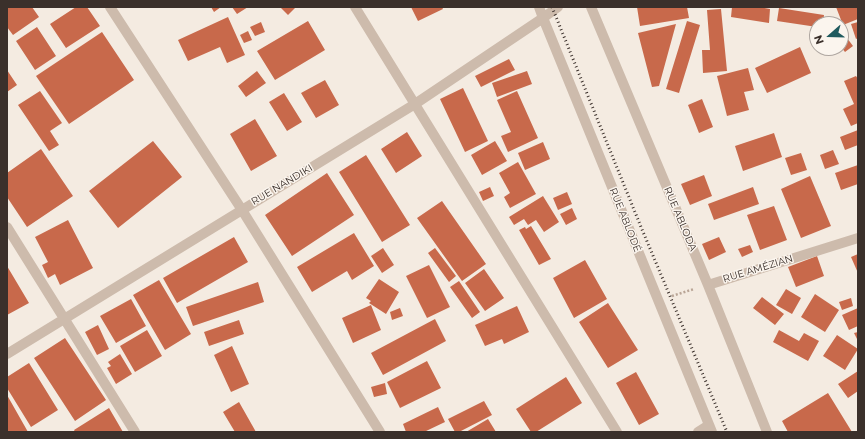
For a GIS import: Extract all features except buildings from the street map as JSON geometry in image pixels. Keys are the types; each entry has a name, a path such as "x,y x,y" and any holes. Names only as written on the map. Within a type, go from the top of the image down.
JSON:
{"street":[{"path":"110,7 242,210 380,432"},
{"path":"355,7 617,432"},
{"name":"RUE ABLODÉ","path":"539,7 710,428"},
{"name":"RUE ABLODA","path":"591,7 708,285 767,432"},
{"name":"RUE NANDIKI","path":"7,354 415,104 556,9"},
{"path":"7,227 135,432"},
{"name":"RUE AMÉZIAN","path":"708,285 858,238"},
{"path":"698,432 710,428"}],"path":[{"path":"658,300 708,285"}],"railway":[{"path":"552,7 641,227 727,432"}]}
